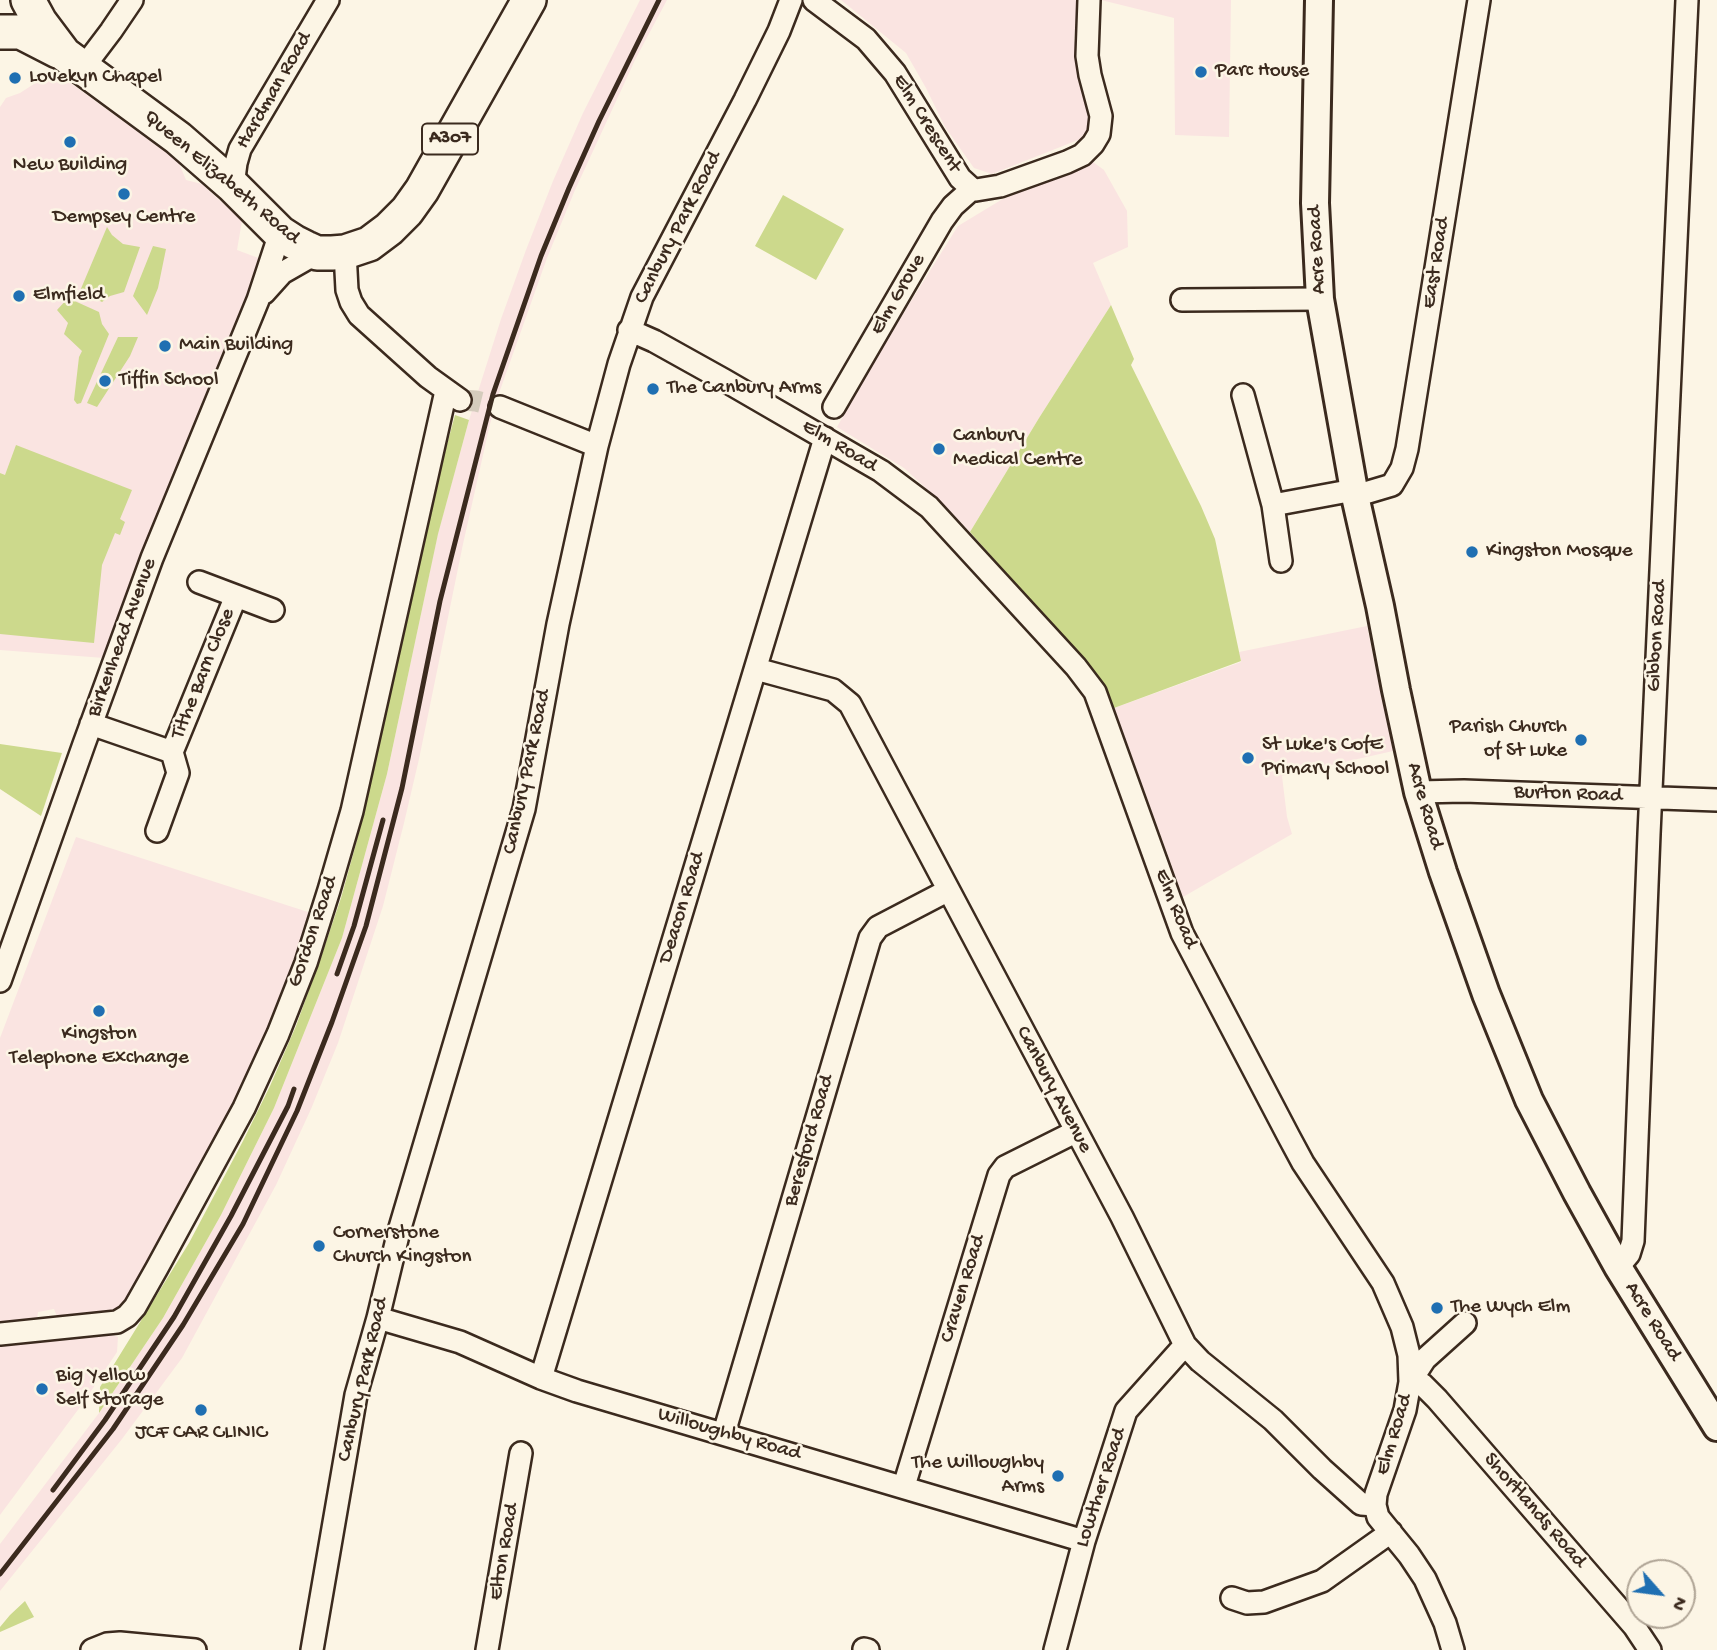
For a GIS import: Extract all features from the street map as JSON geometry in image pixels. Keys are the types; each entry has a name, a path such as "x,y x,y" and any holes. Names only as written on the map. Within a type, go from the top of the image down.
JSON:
{"main road":[{"name":"Queen Elizabeth Road","path":"28,0 40,22 73,61 178,138 233,186 280,233 294,242 331,252"},
{"name":"A307","path":"331,252 369,244 407,211 422,190 528,0"},
{"path":"0,32 21,32 73,61"}],"street":[{"path":"73,61 111,31 132,0"},
{"name":"Hardman Road","path":"233,186 240,149 328,0"},
{"name":"Canbury Park Road","path":"312,1650 356,1395 399,1231 524,809 558,624 597,446 629,330 642,297 745,100 792,0"},
{"name":"Elm Crescent","path":"814,0 874,47 895,73 960,178 976,190 1000,186 1067,162 1082,155 1093,144 1101,116 1087,56 1088,0"},
{"name":"Acre Road","path":"1319,0 1315,203 1320,299 1354,493 1418,792 1486,994 1529,1100 1618,1267 1717,1427"},
{"name":"East Road","path":"1354,493 1392,485 1402,468 1407,449 1479,0"},
{"name":"Gibbon Road","path":"1618,1267 1629,1254 1633,1241 1650,798 1687,0"},
{"name":"Elm Grove","path":"834,407 942,221 953,205 972,189"},
{"name":"Birkenhead Avenue","path":"0,981 152,558 258,300 280,233"},
{"name":"Birkenhead Avenue","path":"258,300 282,273 331,252"},
{"name":"Gordon Road","path":"0,1334 117,1321 127,1316 135,1307 244,1108 278,1034 306,963 329,890 352,811 453,396 359,314 351,302 331,252"},
{"path":"1182,300 1320,299"},
{"name":"Elm Road","path":"629,330 654,341 881,471 929,507 1076,667 1095,692 1182,933 1303,1163 1383,1283 1402,1327 1409,1355 1410,1382 1405,1410 1376,1494 1375,1505 1378,1517 1425,1579 1445,1623 1453,1650"},
{"path":"1243,395 1273,505 1281,561"},
{"path":"509,411 597,446"},
{"name":"Deacon Road","path":"541,1378 825,438"},
{"path":"1273,505 1354,493"},
{"name":"Tithe Barn Close","path":"200,582 273,610"},
{"name":"Tithe Barn Close","path":"157,831 178,773 172,752 236,596"},
{"name":"Canbury Avenue","path":"756,669 833,690 850,704 1122,1217 1185,1345 1200,1362 1273,1420 1361,1503 1375,1505"},
{"name":"Tithe Barn Close","path":"91,724 172,752"},
{"name":"Burton Road","path":"1418,792 1464,791 1717,800"},
{"name":"Beresford Road","path":"724,1433 870,938 878,927 947,891"},
{"name":"Craven Road","path":"904,1486 999,1175 1005,1167 1075,1132"},
{"name":"Willoughby Road","path":"378,1318 460,1342 577,1391 1084,1541"},
{"path":"1410,1382 1425,1359 1465,1323"},
{"name":"Lowther Road","path":"1055,1650 1084,1541 1126,1411 1185,1345"},
{"name":"Shortlands Road","path":"1410,1382 1422,1384 1437,1398 1634,1626 1650,1650"},
{"name":"Elton Road","path":"487,1650 521,1453"},
{"path":"1232,1598 1247,1603 1264,1602 1322,1581 1391,1532"},
{"path":"92,1650 107,1644 120,1643 195,1650"}],"shaded area":[{"path":"640,0 667,0 636,58 575,190 547,258 498,396 463,544 404,823 383,906 338,1043 276,1185 182,1358 122,1439 0,1591 0,1544 99,1413 163,1318 221,1215 274,1108 342,938 387,774 438,533 469,420 501,319 553,181 583,113"},
{"path":"841,0 1078,0 1074,39 1094,119 1083,138 992,174 974,168 945,127 906,53"},
{"name":"Parc House","path":"1101,0 1231,0 1229,137 1175,135 1174,18"},
{"name":"Tiffin School","path":"54,71 178,161 186,180 202,184 242,221 237,250 261,259 161,502 104,658 0,650 0,107 6,98 20,93"},
{"path":"1093,162 1104,170 1127,211 1128,247 1093,263 1111,305 970,532 904,468 837,427 881,349 958,226 1001,200"},
{"name":"St Luke's CofE Primary School","path":"1367,626 1393,751 1282,776 1292,834 1183,897 1114,708 1241,662 1239,652"},
{"path":"76,837 311,913 255,1062 126,1304 116,1312 58,1319 54,1309 38,1312 37,1319 31,1324 0,1326 0,1038"},
{"name":"Big Yellow Self Storage","path":"39,1336 118,1337 117,1352 83,1403 0,1515 0,1341"}],"green space":[{"path":"783,195 844,229 816,280 755,246"},
{"path":"107,227 123,244 140,247 124,292 110,296 102,302 80,291"},
{"path":"153,246 166,249 158,288 147,315 133,296"},
{"path":"68,298 99,312 102,324 109,334 81,403 77,404 74,400 82,351 64,334 68,323 57,310"},
{"path":"1111,305 1134,359 1131,365 1215,539 1241,661 1114,708 1101,680 970,532"},
{"path":"118,337 138,337 130,356 97,407 87,403"},
{"path":"455,415 469,420 438,534 387,774 342,938 274,1108 221,1215 163,1318 99,1413 100,1387 189,1243 270,1086 296,1026 321,957 356,844"},
{"path":"16,445 132,490 120,519 125,522 120,535 115,533 102,565 94,643 0,634 0,473 5,475"},
{"path":"0,744 62,753 41,816 0,789"},
{"path":"25,1601 34,1617 0,1632 0,1627"}],"tunnel":[{"path":"460,400 500,407"}],"railway":[{"path":"0,1574 113,1429 183,1325 243,1224 297,1111 366,926 402,788 440,601 493,394 541,256 569,188 659,0"},
{"path":"337,974 354,926 383,820"},
{"path":"53,1490 105,1420 174,1317 231,1216 288,1106 294,1089"}],"place":[{"name":"Parc House","path":"1201,72"},
{"name":"Lovekyn Chapel","path":"15,78"},
{"name":"New Building","path":"70,142"},
{"name":"Dempsey Centre","path":"124,194"},
{"name":"Elmfield","path":"19,296"},
{"name":"Main Building","path":"165,346"},
{"name":"Tiffin School","path":"105,381"},
{"name":"The Canbury Arms","path":"653,389"},
{"name":"Canbury Medical Centre","path":"939,449"},
{"name":"Kingston Mosque","path":"1472,552"},
{"name":"Parish Church of St Luke","path":"1581,740"},
{"name":"St Luke's CofE Primary School","path":"1248,758"},
{"name":"Kingston Telephone Exchange","path":"99,1011"},
{"name":"Cornerstone Church Kingston","path":"319,1246"},
{"name":"The Wych Elm","path":"1437,1308"},
{"name":"Big Yellow Self Storage","path":"42,1389"},
{"name":"JCF CAR CLINIC","path":"201,1410"},
{"name":"The Willoughby Arms","path":"1058,1476"}]}
